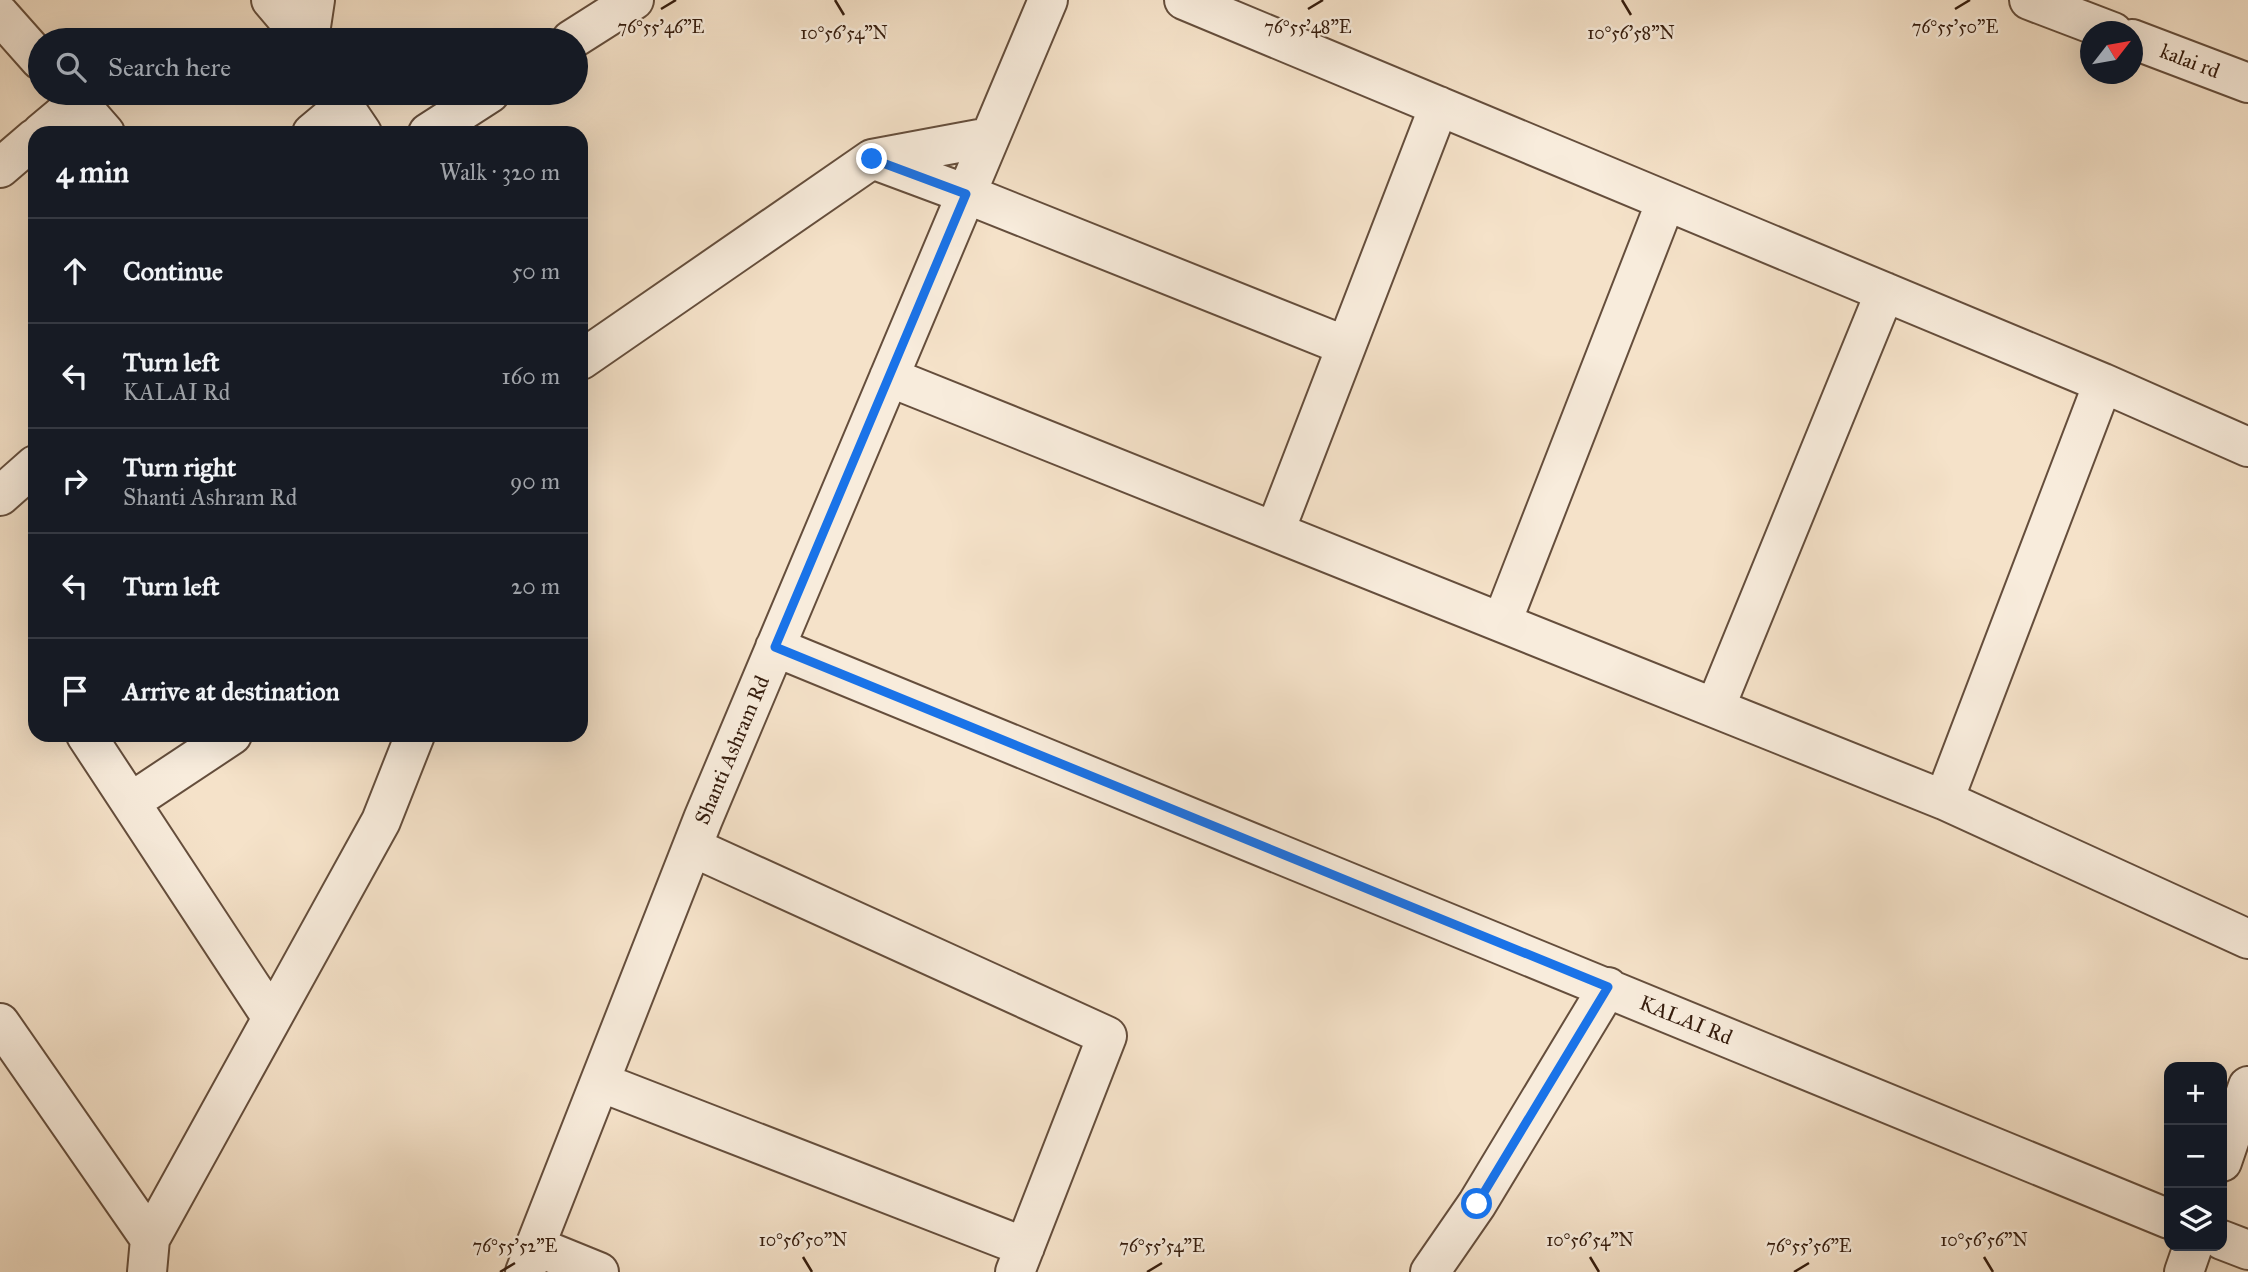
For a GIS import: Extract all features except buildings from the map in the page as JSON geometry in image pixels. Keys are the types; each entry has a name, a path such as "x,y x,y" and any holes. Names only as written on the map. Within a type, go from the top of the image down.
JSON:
{"street":[{"path":"271,0 296,28"},
{"path":"309,28 315,0"},
{"path":"588,29 634,0"},
{"name":"Shanti Ashram Rd","path":"530,1259 692,847 1048,0"},
{"path":"1184,0 2103,383 2248,447"},
{"path":"2029,0 2084,21"},
{"path":"0,15 28,46"},
{"name":"kalai rd","path":"2143,43 2248,83"},
{"path":"47,126 67,105"},
{"path":"81,105 99,126"},
{"path":"439,126 471,105"},
{"path":"1275,531 1439,106"},
{"path":"323,126 347,111"},
{"path":"588,355 872,159 990,137"},
{"path":"0,168 28,144"},
{"path":"872,159 1346,346"},
{"path":"1502,622 1666,201"},
{"path":"1715,708 1885,292"},
{"path":"890,376 1944,800 2248,939"},
{"path":"1944,800 2103,383"},
{"path":"0,496 28,471"},
{"name":"KALAI Rd","path":"775,647 2164,1217"},
{"path":"91,742 272,1018"},
{"path":"131,802 221,742"},
{"path":"148,1256 272,1018 381,821 412,742"},
{"path":"600,1082 1020,1259 1107,1036 692,847"},
{"path":"1430,1272 1477,1204 1608,987"},
{"path":"0,1023 148,1256"},
{"path":"2227,1147 2248,1086"},
{"path":"2227,1242 2248,1250"},
{"path":"2183,1272 2191,1251"},
{"path":"530,1259 599,1272"}],"route":[{"path":"872,159 966,194 775,647 1608,987 1477,1204"}]}
